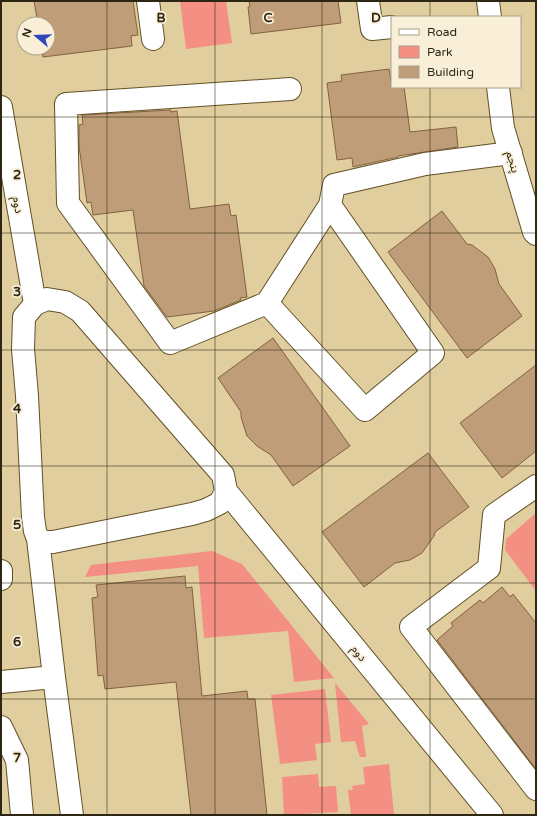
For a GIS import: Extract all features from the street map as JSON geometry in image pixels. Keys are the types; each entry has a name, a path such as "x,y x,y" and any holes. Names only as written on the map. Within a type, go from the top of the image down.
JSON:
{"street":[{"path":"148,1 153,39"},
{"path":"368,1 372,29 391,27"},
{"path":"488,1 490,16"},
{"name":"پنجم","path":"498,88 503,128 534,232 536,234"},
{"path":"290,89 66,104 68,203 170,343 267,303 330,205 334,185 425,164 511,153"},
{"name":"دوم","path":"1,107 35,304"},
{"path":"267,303 365,410 433,353 330,205"},
{"path":"38,539 46,542 52,542 192,514 220,503 226,491 223,475 80,311 64,302 47,299 35,304 24,317 23,349 27,396 33,517 38,539 72,815"},
{"path":"536,486 494,515 488,568 410,627 536,789"},
{"name":"دوم","path":"226,491 492,815"},
{"path":"1,571 1,579"},
{"path":"1,682 54,677"},
{"path":"1,727 17,760 22,815"}],"green space":[{"path":"180,1 226,1 232,43 186,49"},
{"path":"536,513 536,591 505,550 506,539"},
{"path":"212,551 242,564 334,678 294,682 288,631 204,638 198,566 85,577 91,565"},
{"path":"335,683 369,724 362,726 366,757 360,757 355,741 341,742"},
{"path":"325,689 331,742 315,744 317,760 280,764 271,695"},
{"path":"389,764 394,815 351,815 348,790 353,790 352,786 365,784 363,767"},
{"path":"318,774 319,787 336,786 338,812 284,815 282,777"}],"building":[{"path":"34,1 133,1 138,35 131,36 132,46 56,55 56,16 37,16"},
{"path":"249,1 338,1 341,23 251,34 248,7 250,7"},
{"path":"389,69 391,88 404,88 410,132 456,127 458,147 398,156 353,167 352,158 337,160 327,83 342,81 341,75"},
{"path":"171,110 171,112 177,111 190,209 229,204 231,216 236,215 247,297 240,298 241,300 214,311 167,317 144,286 133,210 93,215 91,202 87,203 79,146 79,125 83,124 82,115"},
{"path":"442,211 467,244 472,245 488,257 495,269 499,284 522,316 467,358 388,252"},
{"path":"273,338 350,446 293,486 271,455 257,446 247,436 241,417 241,412 218,378"},
{"path":"536,365 536,451 502,478 460,423"},
{"path":"428,453 469,507 435,532 434,536 422,553 410,560 395,563 364,587 322,532"},
{"path":"185,576 186,588 192,587 202,696 247,691 248,699 255,699 267,815 191,815 176,682 105,689 103,675 98,676 92,598 98,597 96,585"},
{"path":"502,587 510,597 513,594 536,623 536,769 437,640 453,626 451,623 480,600 483,603"}]}
